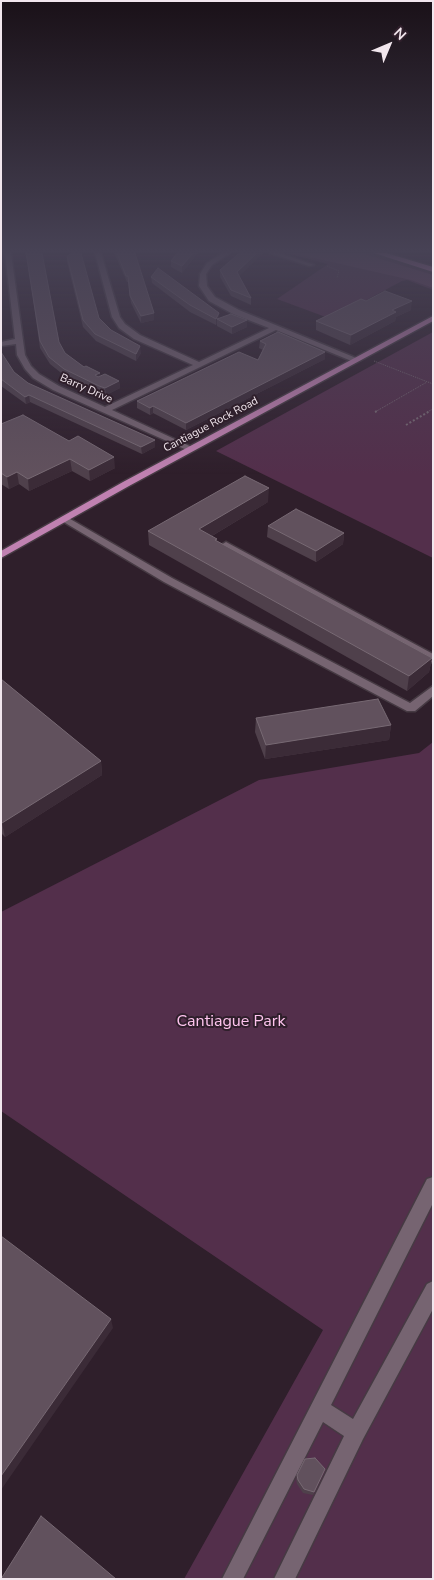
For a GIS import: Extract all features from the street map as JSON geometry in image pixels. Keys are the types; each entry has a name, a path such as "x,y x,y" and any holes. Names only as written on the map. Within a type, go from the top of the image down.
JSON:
{"main road":[{"name":"Cantiague Rock Road","path":"1,555 417,327"}],"street":[{"name":"Barry Drive","path":"17,327 24,362 36,376 56,388 192,449"},
{"path":"123,327 137,337 198,364"},
{"path":"272,327 357,360"},
{"path":"105,410 275,328"},
{"path":"1,344 19,341"},
{"path":"65,519 168,580 411,708 433,690"},
{"path":"226,545 433,658"},
{"path":"232,1579 433,1185"},
{"path":"284,1579 356,1432 433,1290"},
{"path":"319,1408 356,1432"}],"path":[{"path":"374,361 433,384"},
{"path":"375,412 427,382"},
{"path":"406,425 433,409"}],"green space":[{"path":"433,332 433,558 216,451"},
{"name":"Cantiague Park","path":"433,742 433,1579 184,1579 323,1330 1,1111 1,912 259,780 419,753"}],"building":[{"path":"38,327 56,327 59,342 65,353 84,367 86,366 100,373 95,375 98,377 105,374 119,381 105,388 64,369 49,357 40,341"},
{"path":"89,327 108,327 140,346 136,354 95,334"},
{"path":"330,327 367,327 351,335"},
{"path":"278,332 325,352 186,423 153,406 150,408 137,401 239,352 258,360 266,344 260,341"},
{"path":"1,352 14,372 28,383 155,440 141,447 29,395 25,397 1,379"},
{"path":"23,415 69,441 78,436 114,457 89,470 70,459 28,479 17,472 7,477 1,473 1,424"},
{"path":"245,476 269,488 199,529 217,539 215,540 432,658 409,676 148,531"},
{"path":"296,509 344,533 316,551 268,526"},
{"path":"1,679 101,761 2,823 1,822"},
{"path":"378,699 391,725 266,745 256,718"},
{"path":"1,1236 111,1319 1,1476"},
{"path":"315,1458 325,1469 314,1492 304,1489 297,1475 305,1459"},
{"path":"41,1516 116,1579 1,1579"}]}
